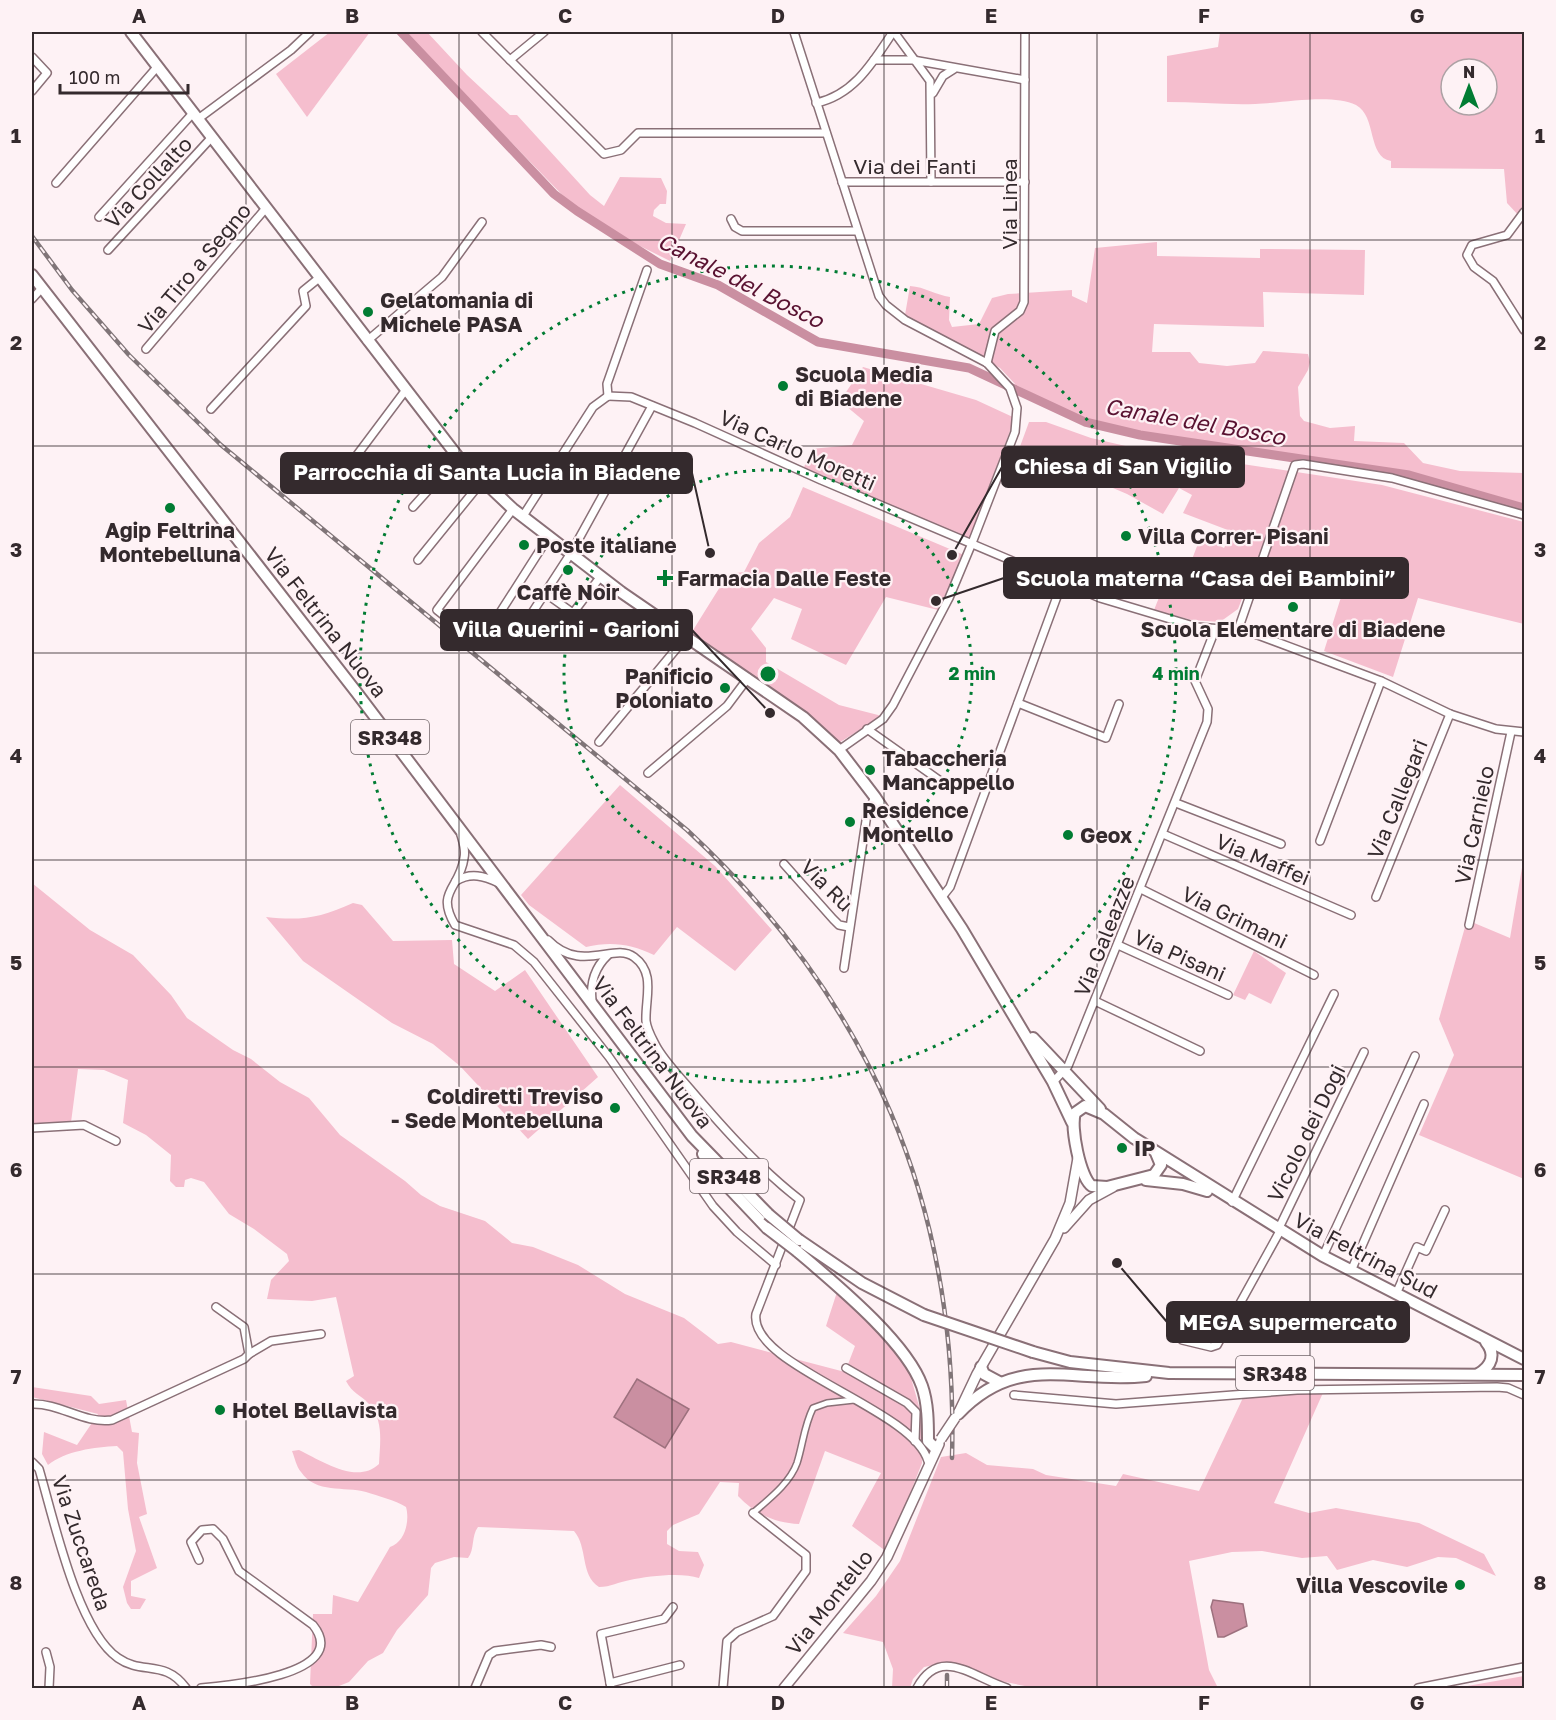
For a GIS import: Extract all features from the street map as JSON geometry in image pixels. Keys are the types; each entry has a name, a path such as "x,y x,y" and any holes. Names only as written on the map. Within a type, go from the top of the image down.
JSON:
{"main road":[{"path":"131,32 458,457 513,509 686,637 804,717 839,750 875,796 942,897 1053,1082 1072,1122 1082,1173 1089,1184 1096,1187 1115,1186 1151,1176 1159,1170 1160,1161 1156,1153"},
{"name":"Via Feltrina Nuova","path":"32,275 460,829 692,1136 798,1246 924,1315 1033,1352 1070,1362 1169,1373 1524,1375"},
{"path":"1015,1017 1063,1072 1104,1114"},
{"path":"1072,1122 1080,1107 1089,1107 1104,1114"},
{"name":"Via Feltrina Sud","path":"1104,1114 1123,1131 1156,1153 1323,1256 1524,1359"},
{"path":"692,1136 713,1172 767,1228 798,1246 903,1356 922,1385 928,1416 928,1441 937,1445"},
{"name":"Via Feltrina Sud","path":"1139,1180 1192,1186 1230,1200"},
{"path":"1478,1374 1486,1368 1493,1355 1492,1349 1484,1339"},
{"path":"981,1367 984,1374 1006,1380"},
{"path":"956,1416 974,1398 1006,1380 1029,1374 1129,1377 1169,1373"}],"street":[{"path":"99,217 196,116 291,50 310,32"},
{"path":"482,32 604,154 621,150 638,133 826,133"},
{"path":"510,60 544,32"},
{"path":"794,32 875,286 886,305 905,320 987,363 1010,388 1017,408 1015,432 949,598 893,705 883,719 839,750"},
{"path":"816,102 839,96 847,91 874,60 893,32 913,60 925,71 933,93 931,182"},
{"name":"Via Linea","path":"987,363 995,331 1020,311 1024,302 1025,32"},
{"path":"32,57 47,73 32,91"},
{"path":"874,60 913,60 1025,80"},
{"path":"56,183 158,66"},
{"path":"933,93 943,76 954,69"},
{"name":"Via Collalto","path":"108,250 212,137"},
{"name":"Via dei Fanti","path":"842,182 1025,182"},
{"name":"Via Tiro a Segno","path":"146,349 266,208"},
{"path":"1524,212 1507,235 1472,245 1467,255 1474,267 1493,281 1524,330"},
{"path":"731,219 735,227 742,231 857,231"},
{"path":"367,341 442,277 482,222"},
{"path":"524,516 593,407 608,396 607,384 647,270"},
{"path":"211,409 306,306 303,291 319,278"},
{"path":"32,299 42,288"},
{"path":"336,483 405,391"},
{"name":"Via Carlo Moretti","path":"608,396 631,397 1100,598 1215,630 1238,630 1382,681 1450,714 1511,732 1524,732"},
{"path":"517,636 571,553 652,406"},
{"path":"413,507 458,457"},
{"path":"1238,630 1295,465 1303,464 1392,478 1524,515"},
{"path":"418,560 483,480"},
{"path":"513,509 437,610 480,644 549,536"},
{"path":"545,593 573,613 601,576"},
{"path":"942,897 950,887 1062,583"},
{"name":"Via Galeazze","path":"1053,1082 1063,1072 1095,1001 1208,719 1207,706 1197,690 1196,681 1215,630"},
{"path":"599,742 686,637"},
{"path":"648,772 726,706 748,678"},
{"path":"1320,841 1382,681"},
{"path":"1018,703 1106,738 1119,705"},
{"name":"Via Callegari","path":"1376,897 1450,714"},
{"path":"867,729 939,780"},
{"name":"Via Carnielo","path":"1469,925 1511,732"},
{"name":"Via Rù","path":"844,968 869,804 875,796"},
{"path":"1176,803 1281,844"},
{"path":"460,829 464,859 446,899 446,907 455,925 513,945 534,962 609,1057 713,1206 737,1232 776,1265"},
{"name":"Via Maffei","path":"1163,834 1351,915"},
{"name":"Via Rù","path":"784,864 833,920 839,925 849,927"},
{"path":"454,882 464,876 472,876 501,884"},
{"name":"Via Grimani","path":"1141,889 1314,975"},
{"path":"528,919 554,946 574,956 586,958 623,952 634,956 647,973 648,1030 669,1065 754,1160 800,1200 756,1314 758,1330 779,1352 891,1422 915,1441 923,1451 927,1465"},
{"name":"Via Pisani","path":"1118,945 1228,995"},
{"path":"593,1006 591,993 595,972 610,954"},
{"path":"1230,1200 1334,994"},
{"path":"1095,1001 1200,1051"},
{"name":"Vicolo dei Dogi","path":"1182,1340 1211,1347 1217,1345 1279,1230 1364,1052"},
{"path":"1323,1256 1415,1056"},
{"path":"1351,1271 1424,1104"},
{"path":"32,1128 84,1125 116,1141"},
{"name":"Via Montello","path":"784,1689 871,1581 886,1557 937,1445 956,1416 981,1367 1055,1239 1072,1197 1078,1153"},
{"name":"Via Montello","path":"1055,1239 1089,1200 1115,1186"},
{"path":"1396,1294 1417,1247 1426,1251 1445,1210"},
{"path":"216,1307 244,1328 249,1354"},
{"path":"32,1404 52,1407 91,1421 112,1420 244,1359 271,1341 321,1334"},
{"path":"846,1368 907,1403 916,1412 915,1441"},
{"path":"1014,1395 1116,1404 1308,1390 1497,1387 1508,1388 1524,1395"},
{"path":"723,1689 727,1641 737,1632 773,1616 806,1571 806,1555 753,1513 776,1494 796,1465 805,1424 813,1408 827,1403 854,1400"},
{"path":"923,1451 937,1445"},
{"name":"Via Zuccareda","path":"32,1462 39,1469 60,1546 96,1632 117,1658 135,1666 169,1671 177,1676 186,1689"},
{"path":"199,1560 191,1542 202,1530 213,1529 223,1539 239,1571 313,1625 320,1636 320,1646 310,1661 290,1672 251,1683 201,1689"},
{"path":"673,1607 664,1619 601,1634 610,1686 680,1665"},
{"path":"475,1689 489,1655 495,1651 541,1644 550,1647"},
{"path":"46,1652 50,1667 49,1689"},
{"path":"917,1689 931,1669 940,1666 962,1669 1007,1689"},
{"path":"1418,1689 1524,1668"}],"shaded area":[{"path":"330,32 370,32 307,117 276,74"},
{"path":"404,32 427,32 467,75 510,115 517,115 590,195 604,206 620,177 661,178 667,191 666,204 660,204 654,210 653,216 666,223 686,224 670,261 616,234 574,207"},
{"path":"1220,32 1524,32 1524,212 1520,217 1507,203 1504,169 1391,168 1391,161 1383,158 1378,152 1363,110 1346,101 1321,99 1255,104 1167,102 1167,56 1218,47"},
{"path":"1157,242 1157,256 1260,258 1260,249 1365,250 1364,295 1263,292 1264,327 1154,324 1152,352 1190,352 1199,363 1227,366 1255,363 1263,351 1308,354 1310,362 1308,370 1298,387 1300,416 1304,421 1330,428 1355,426 1354,441 1404,443 1423,463 1460,471 1524,473 1524,509 1384,472 1132,434 1095,426 1059,413 1049,402 1016,385 1000,368 905,315 910,286 950,297 949,320 952,327 979,324 992,298 1008,294 1072,290 1072,296 1087,303 1095,248"},
{"path":"863,367 976,400 1015,418 969,540 803,470 811,449 852,445 864,421 840,401"},
{"path":"1029,422 1046,422 1091,438 1130,447 1382,485 1524,522 1524,624 1418,598 1393,677 1324,651 1342,594 1255,565 1238,609 1220,622 1192,620 1154,610 1166,580 1182,585 1201,536 1224,548 1233,532 1183,513 1192,495 1179,488 1163,514 1127,494 1052,462 1034,471 1014,463"},
{"path":"803,487 964,555 938,610 886,597 846,665 791,639 802,609 774,598 751,629 766,648 766,662 839,705 882,716 837,744 690,635 728,574 744,572 759,543 790,517"},
{"path":"620,785 715,866 772,930 735,971 677,927 654,955 621,945 604,944 586,947 529,905 521,895"},
{"path":"1524,856 1524,1179 1419,1135 1454,1055 1439,1019 1467,920 1510,938"},
{"path":"32,883 90,930 133,955 171,995 187,1018 233,1050 251,1059 280,1082 309,1098 340,1135 421,1195 440,1206 485,1221 512,1243 533,1247 578,1265 625,1294 684,1318 718,1344 731,1342 845,1372 855,1346 826,1326 837,1292 873,1319 909,1371 921,1413 922,1463 887,1552 852,1526 881,1473 825,1451 799,1524 782,1522 758,1513 738,1496 739,1483 720,1482 699,1514 673,1525 667,1531 667,1544 679,1551 698,1552 704,1565 699,1578 684,1575 655,1576 599,1587 589,1575 581,1545 574,1531 478,1527 468,1558 454,1557 435,1563 431,1568 428,1595 397,1630 383,1653 368,1661 349,1682 334,1688 314,1688 310,1684 313,1614 332,1614 333,1595 358,1602 390,1547 403,1536 407,1518 406,1507 392,1500 358,1490 314,1484 299,1470 292,1451 299,1450 329,1465 350,1472 370,1470 379,1464 380,1432 377,1417 369,1404 346,1381 354,1376 336,1297 312,1301 267,1299 271,1280 289,1261 287,1254 254,1229 229,1214 204,1182 191,1178 185,1180 184,1187 176,1187 170,1181 171,1155 146,1135 123,1123 128,1080 104,1070 78,1069 70,1130 32,1131"},
{"path":"353,903 362,905 393,941 452,940 454,964 495,991 525,970 598,1077 528,1139 460,1066 433,1044 392,1023 303,961 266,917 290,919 311,917"},
{"path":"1254,951 1286,973 1271,1004 1249,993 1245,1000 1233,995"},
{"path":"637,1379 689,1409 665,1448 614,1417"},
{"path":"1249,1385 1326,1386 1274,1503 1309,1513 1336,1508 1419,1523 1484,1554 1496,1576 1456,1558 1438,1557 1407,1567 1373,1560 1337,1570 1327,1556 1302,1558 1262,1551 1232,1552 1189,1561 1209,1670 1218,1688 1035,1688 995,1680 957,1663 944,1663 924,1667 913,1679 910,1688 892,1688 893,1669 883,1642 843,1633 876,1596 900,1561 941,1457 966,1453 987,1465 1033,1469 1046,1475 1116,1486 1123,1474 1199,1491"},
{"path":"32,1387 91,1396 99,1404 126,1400 132,1432 139,1433 137,1463 147,1514 139,1517 157,1568 131,1581 131,1596 146,1599 140,1609 131,1609 123,1587 136,1551 128,1509 123,1452 117,1446 90,1449 63,1456 48,1465 42,1454 44,1432 77,1445 98,1414 32,1397"},
{"path":"1213,1600 1243,1604 1247,1626 1224,1637 1218,1637 1211,1607"},
{"path":"1524,1676 1524,1688 1456,1688"}],"waterway":[{"name":"Canale del Bosco","path":"401,32 554,194 660,264 718,285 818,342 969,368 1085,422 1140,435 1409,475 1524,508"}],"railway":[{"path":"32,236 72,290 129,355 221,445 687,830 752,896 807,965 854,1037 891,1114 920,1194 939,1278 950,1366 952,1458"},
{"path":"947,1675 947,1688"}],"place":[{"name":"Gelatomania di Michele PASA","path":"368,312"},
{"name":"Scuola Media di Biadene","path":"783,386"},
{"name":"Agip Feltrina Montebelluna","path":"170,508"},
{"name":"Villa Correr- Pisani","path":"1126,536"},
{"name":"Poste italiane","path":"524,545"},
{"name":"Parrocchia di Santa Lucia in Biadene","path":"710,553"},
{"name":"Chiesa di San Vigilio","path":"952,555"},
{"name":"Caffè Noir","path":"568,570"},
{"name":"Farmacia Dalle Feste","path":"665,578"},
{"name":"Scuola materna “Casa dei Bambini”","path":"936,601"},
{"name":"Scuola Elementare di Biadene","path":"1293,607"},
{"name":"Panificio Poloniato","path":"725,688"},
{"name":"Villa Querini - Garioni","path":"770,713"},
{"name":"Tabaccheria Mancappello","path":"870,770"},
{"name":"Residence Montello","path":"850,822"},
{"name":"Geox","path":"1068,835"},
{"name":"Coldiretti Treviso - Sede Montebelluna","path":"615,1108"},
{"name":"IP","path":"1122,1148"},
{"name":"MEGA supermercato","path":"1117,1263"},
{"name":"Hotel Bellavista","path":"220,1410"},
{"name":"Villa Vescovile","path":"1460,1585"}]}
